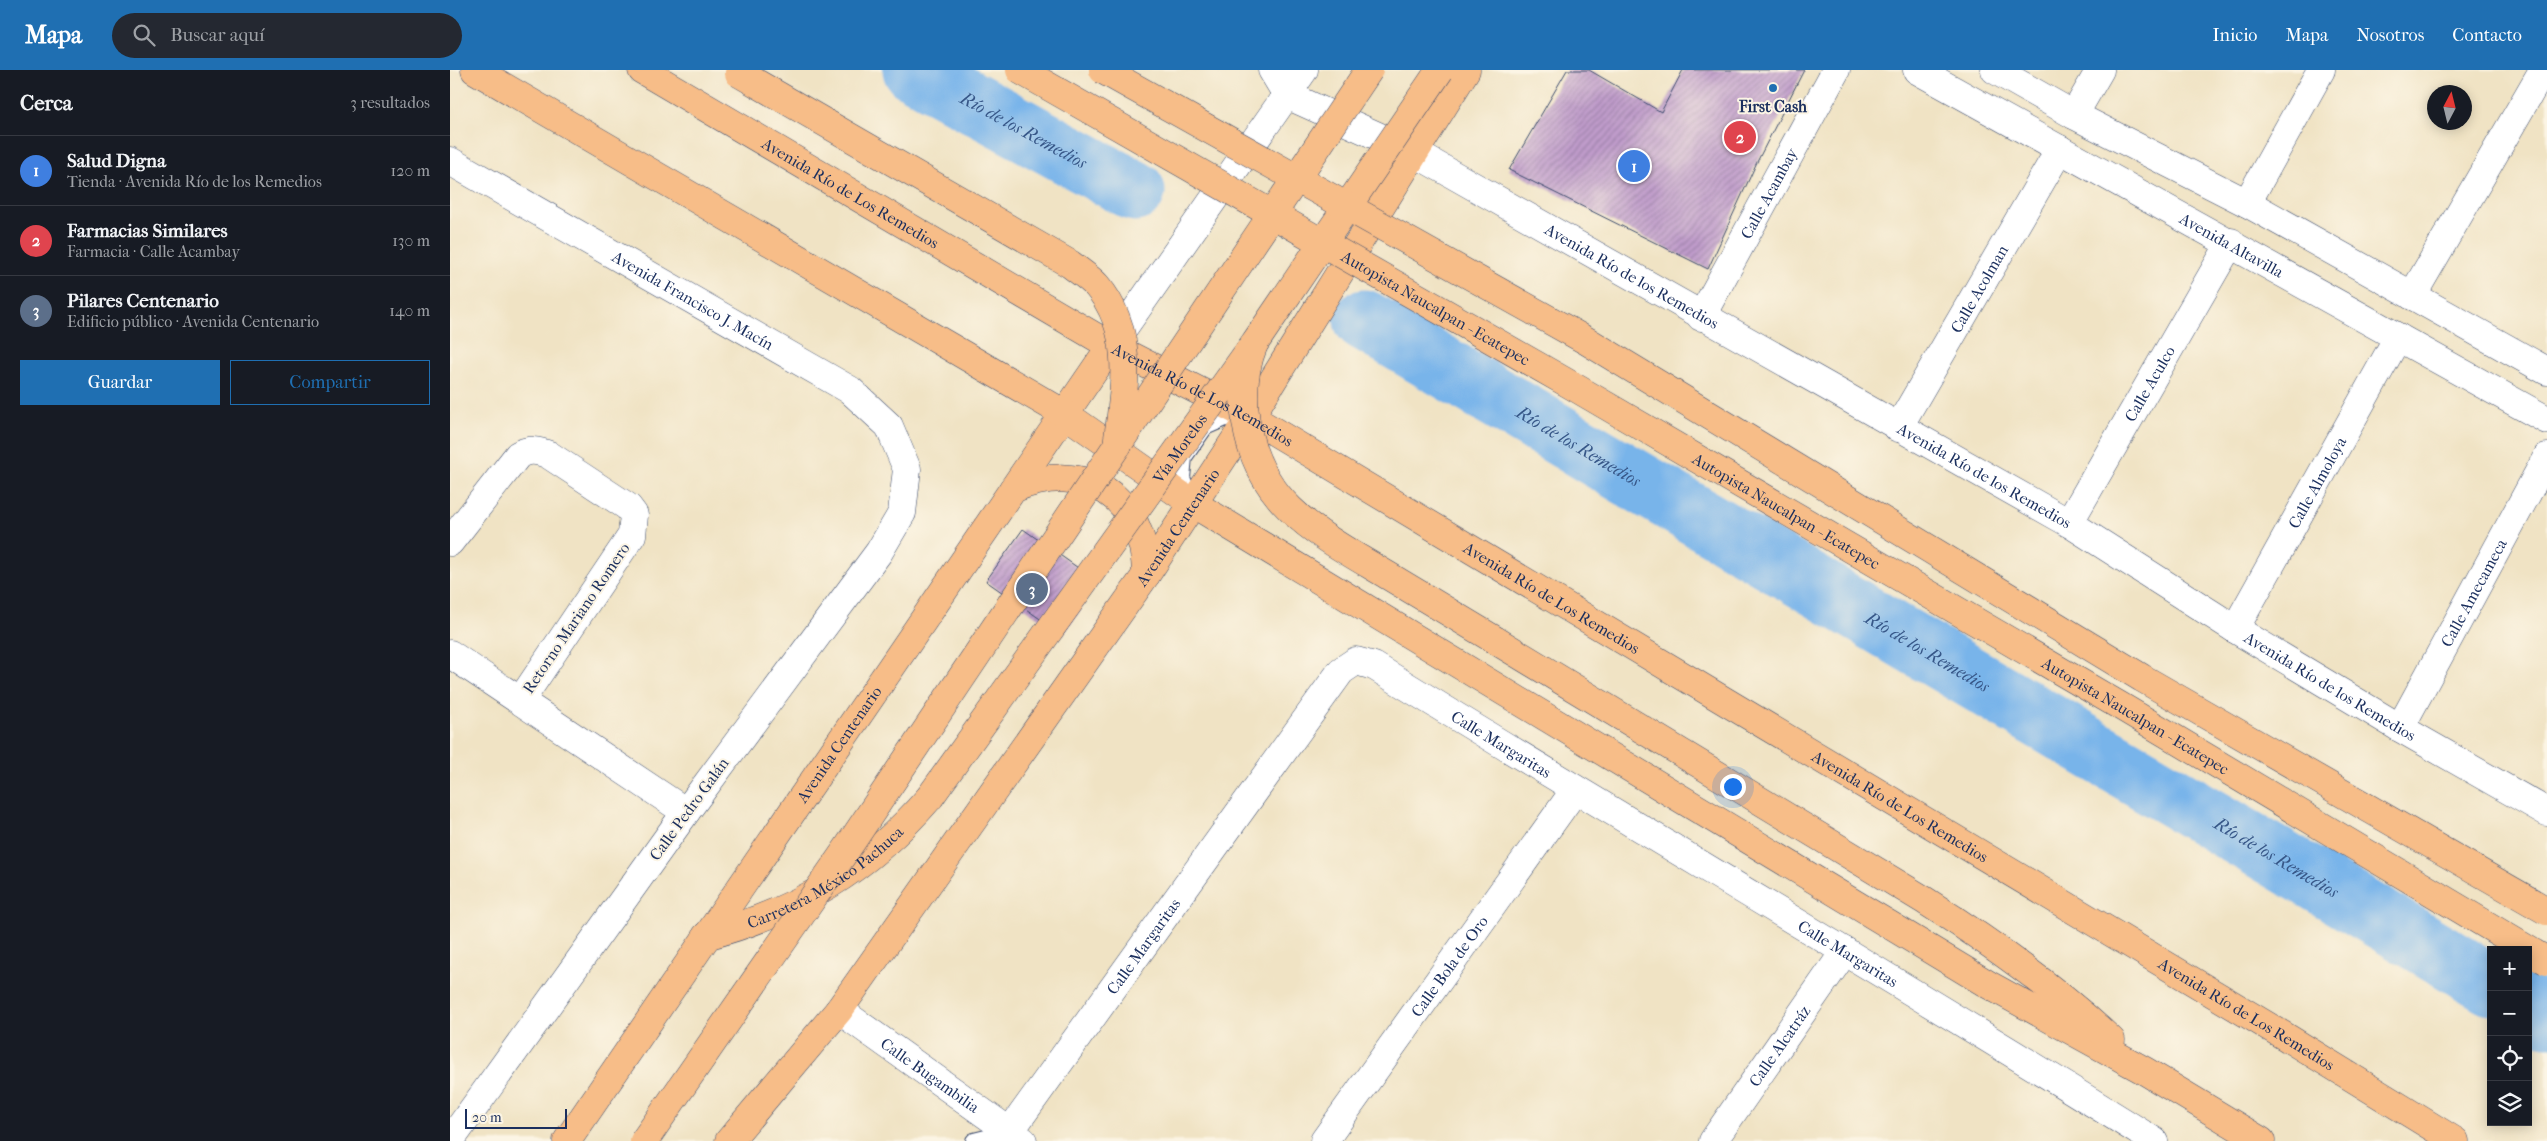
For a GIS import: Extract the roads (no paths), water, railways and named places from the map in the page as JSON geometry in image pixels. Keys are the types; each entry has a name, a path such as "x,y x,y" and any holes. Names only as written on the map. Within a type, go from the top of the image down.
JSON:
{"main road":[{"path":"475,70 1065,414 1192,503 1989,985 2145,1071 2261,1141"},
{"name":"Avenida Río de Los Remedios","path":"642,70 1111,346 1250,416 2277,1032 2455,1141"},
{"name":"Autopista Naucalpan - Ecatepec","path":"1020,70 1614,410 2122,707 2547,961"},
{"path":"1103,70 1587,342 2142,678 2547,911"},
{"path":"644,1141 846,850 1369,70"},
{"name":"Vía Morelos","path":"930,797 1254,344 1440,70"},
{"name":"Avenida Río de los Remedios","path":"1250,416 1413,152 1466,70"},
{"path":"736,72 1070,264 1096,286 1116,315 1123,343 1126,376 1117,446"},
{"path":"1254,344 1246,363 1244,386 1248,435 1255,458 1268,484 1287,507 1318,533 1982,937 2059,995 2145,1071"},
{"name":"Avenida Centenario","path":"567,1141 1111,346"},
{"name":"Avenida Centenario","path":"729,1141 839,1010 1146,575 1250,416"},
{"path":"1013,488 1031,481 1050,477 1079,480 1106,491 1121,503 1133,519 1141,536 1146,555 1146,575"},
{"name":"Carretera México Pachuca","path":"706,936 743,926 813,895 846,875 876,852 904,826 930,797"}],"street":[{"path":"1272,70 1287,95 1413,152"},
{"path":"1111,346 1304,70"},
{"name":"Calle Acambay","path":"1701,317 1836,70"},
{"name":"Avenida Altavilla","path":"1917,70 2231,242 2547,420"},
{"path":"1995,70 2074,114 2247,204 2547,371"},
{"path":"2074,114 2100,70"},
{"path":"2247,204 2321,70"},
{"path":"2412,296 2544,70"},
{"name":"Calle Acolman","path":"1898,428 2060,149"},
{"name":"Avenida Río de los Remedios","path":"1413,152 2069,524 2235,629 2400,728 2547,812"},
{"name":"Avenida Francisco J. Macín","path":"450,161 850,390 889,426 907,469"},
{"name":"Calle Aculco","path":"2069,524 2231,242"},
{"name":"Calle Almoloya","path":"2235,629 2398,337"},
{"name":"Retorno Mariano Romero","path":"450,542 518,455 526,450 538,451 549,455 628,506 634,515 632,535 521,700"},
{"name":"Calle Amecameca","path":"2400,728 2547,456"},
{"name":"Calle Pedro Galán","path":"450,1141 686,812 879,552 902,513 907,469"},
{"name":"Retorno Mariano Romero","path":"450,654 686,812"},
{"name":"Calle Margaritas","path":"1012,1138 1341,671 1356,661 1374,666 1575,790 1846,951 2122,1133 2154,1141"},
{"name":"Calle Bola de Oro","path":"1324,1141 1575,790"},
{"name":"Calle Alcatráz","path":"1713,1141 1846,951"},
{"name":"Calle Bugambilia","path":"839,1010 1012,1138"}],"lane":[{"path":"974,1141 1012,1138"}],"waterway":[{"name":"Río de los Remedios","path":"913,70 1135,191"},
{"name":"Río de los Remedios","path":"1364,320 2487,982"},
{"name":"Río de los Remedios","path":"2532,1008 2547,1017"}],"place":[{"name":"First Cash","path":"1773,88"},
{"name":"Farmacias Similares","path":"1740,137"},
{"name":"Salud Digna","path":"1634,166"},
{"name":"Pilares Centenario","path":"1032,589"}]}
